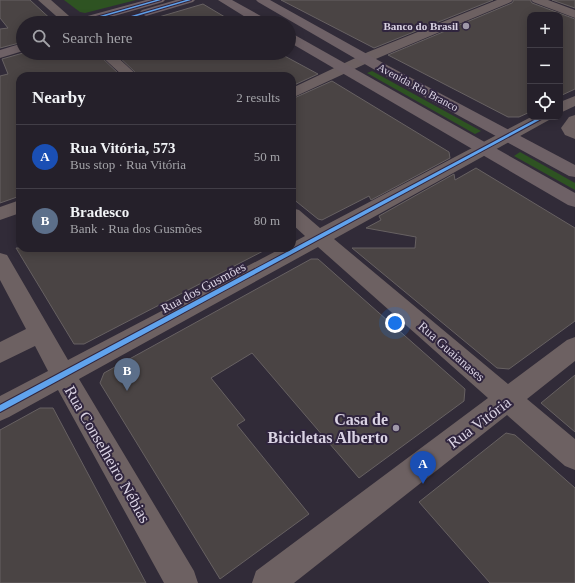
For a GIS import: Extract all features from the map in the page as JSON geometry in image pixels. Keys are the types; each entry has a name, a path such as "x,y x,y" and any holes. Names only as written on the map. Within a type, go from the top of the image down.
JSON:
{"main road":[{"path":"102,16 159,0"},
{"path":"133,16 189,0"},
{"path":"224,0 252,16"},
{"name":"Avenida Rio Branco","path":"262,0 290,16"},
{"name":"Avenida Rio Branco","path":"296,19 365,59 575,172"},
{"path":"0,44 16,40"},
{"name":"Avenida Rio Branco","path":"296,41 575,202"},
{"path":"0,54 16,49"}],"street":[{"path":"44,0 63,16"},
{"path":"296,92 365,59 507,0"},
{"path":"537,0 575,14"},
{"path":"113,60 126,72"},
{"path":"563,106 575,100"},
{"name":"Rua dos Gusmões","path":"296,249 537,120"},
{"path":"575,120 569,128 571,132 575,134"},
{"path":"0,214 16,208"},
{"name":"Rua Guaianases","path":"296,217 575,457"},
{"name":"Rua dos Gusmões","path":"0,409 291,252"},
{"name":"Rua Conselheiro Nébias","path":"0,260 41,332 63,375 182,583"},
{"path":"0,353 41,332"},
{"name":"Rua Vitória","path":"268,583 575,347"}],"green space":[{"path":"64,0 136,0 85,13 80,12"},
{"path":"372,71 481,131 475,134 367,73"},
{"path":"520,152 575,183 575,190 514,156"}],"building":[{"path":"0,0 30,0 47,16 16,16 16,44 0,48 0,29 8,28 0,18"},
{"path":"281,0 493,0 374,48"},
{"path":"514,0 530,0 532,3 556,12 527,12 527,113 519,117 508,117 388,55 512,3"},
{"path":"552,0 575,0 575,8"},
{"path":"203,4 223,16 162,16"},
{"path":"563,15 575,19 575,89 563,95"},
{"path":"16,55 16,60 104,60 117,72 16,72 16,197 0,203 0,76 8,74 2,59"},
{"path":"122,60 292,60 318,74 296,84 296,72 135,72"},
{"path":"332,81 449,152 450,158 371,200 369,196 322,220 318,219 296,201 296,97"},
{"path":"476,168 575,228 575,321 509,369 497,368 352,248 415,248 416,237 366,228 381,220 379,216 454,174 455,180"},
{"path":"18,252 261,252 84,344 74,344"},
{"path":"311,259 318,259 465,389 464,401 359,478 252,353 211,378 245,420 237,425 309,514 220,579 100,383 104,373"},
{"path":"575,375 575,432 541,403"},
{"path":"40,408 53,408 146,583 0,583 0,430"},
{"path":"506,433 515,435 575,488 575,583 490,583 419,502"}],"cycle path":[{"path":"102,16 159,0"},
{"path":"133,16 189,0"},
{"path":"296,250 537,120"},
{"path":"0,409 292,252"}],"place":[{"name":"Banco do Brasil","path":"466,26"},
{"name":"Bradesco","path":"127,391"},
{"name":"Casa de Bicicletas Alberto","path":"396,428"},
{"name":"Rua Vitória, 573","path":"423,484"}]}
